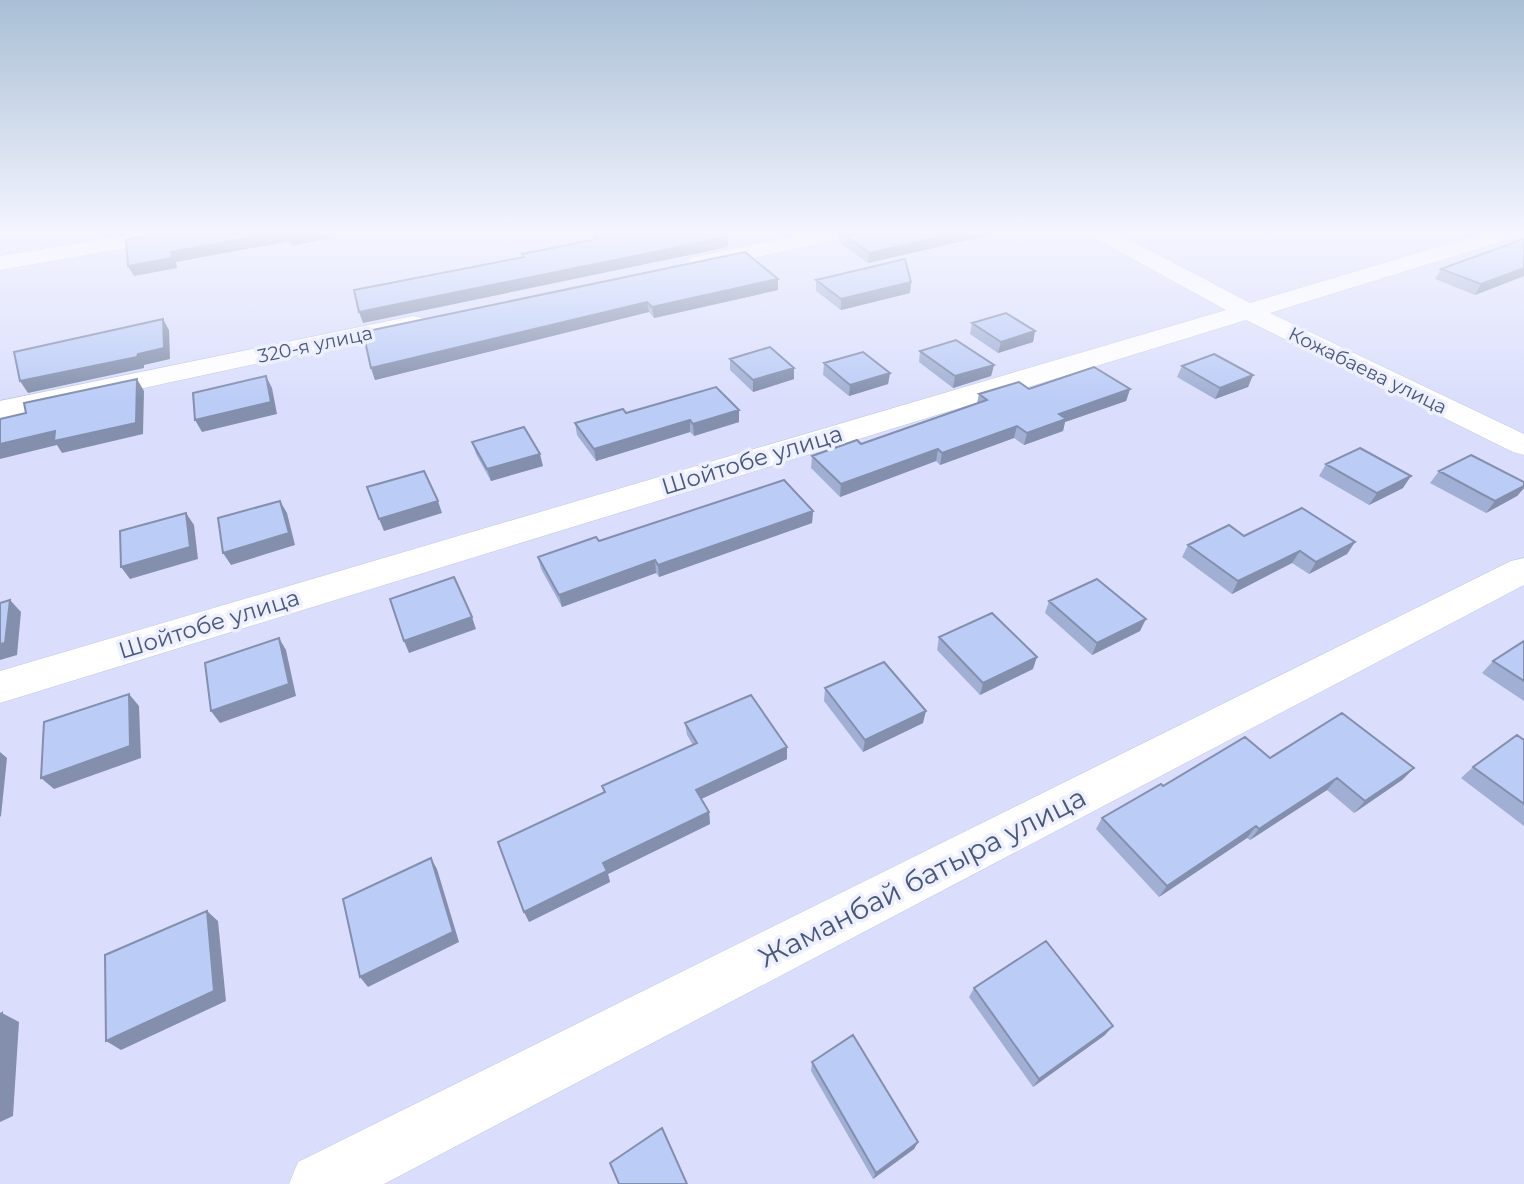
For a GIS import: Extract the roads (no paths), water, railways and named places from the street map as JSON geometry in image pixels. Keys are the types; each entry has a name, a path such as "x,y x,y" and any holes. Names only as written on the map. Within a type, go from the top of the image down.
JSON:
{"street":[{"name":"Кожабаева улица","path":"1206,289 1524,446"},
{"name":"Шойтобе улица","path":"0,687 1320,289"},
{"name":"320-я улица","path":"0,410 438,318"},
{"name":"Жаманбай батыра улица","path":"320,1184 1524,570"}]}
